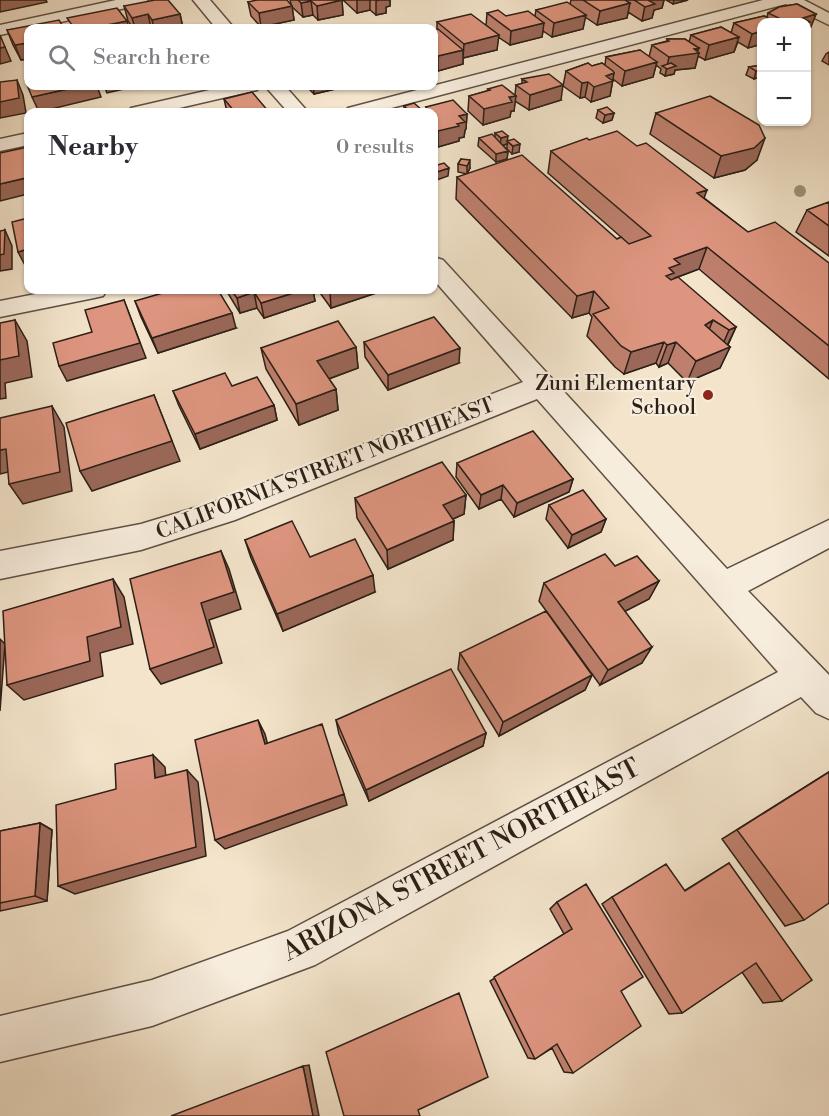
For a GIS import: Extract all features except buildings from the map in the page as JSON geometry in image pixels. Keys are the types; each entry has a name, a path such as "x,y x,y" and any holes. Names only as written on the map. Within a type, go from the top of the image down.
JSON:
{"street":[{"path":"28,24 141,0"},
{"path":"370,108 783,0"},
{"path":"791,0 829,20"},
{"path":"209,3 222,24"},
{"path":"0,30 24,25"},
{"path":"155,108 233,90"},
{"path":"279,90 294,108"},
{"path":"0,145 24,140"},
{"path":"438,269 723,588 817,688"},
{"path":"0,309 74,294"},
{"name":"CALIFORNIA STREET NORTHEAST","path":"0,565 141,537 214,514 542,386"},
{"path":"723,588 829,533"},
{"name":"ARIZONA STREET NORTHEAST","path":"0,1039 152,1003 299,949 817,688"}],"place":[{"name":"Zuni Elementary School","path":"708,395"}]}
